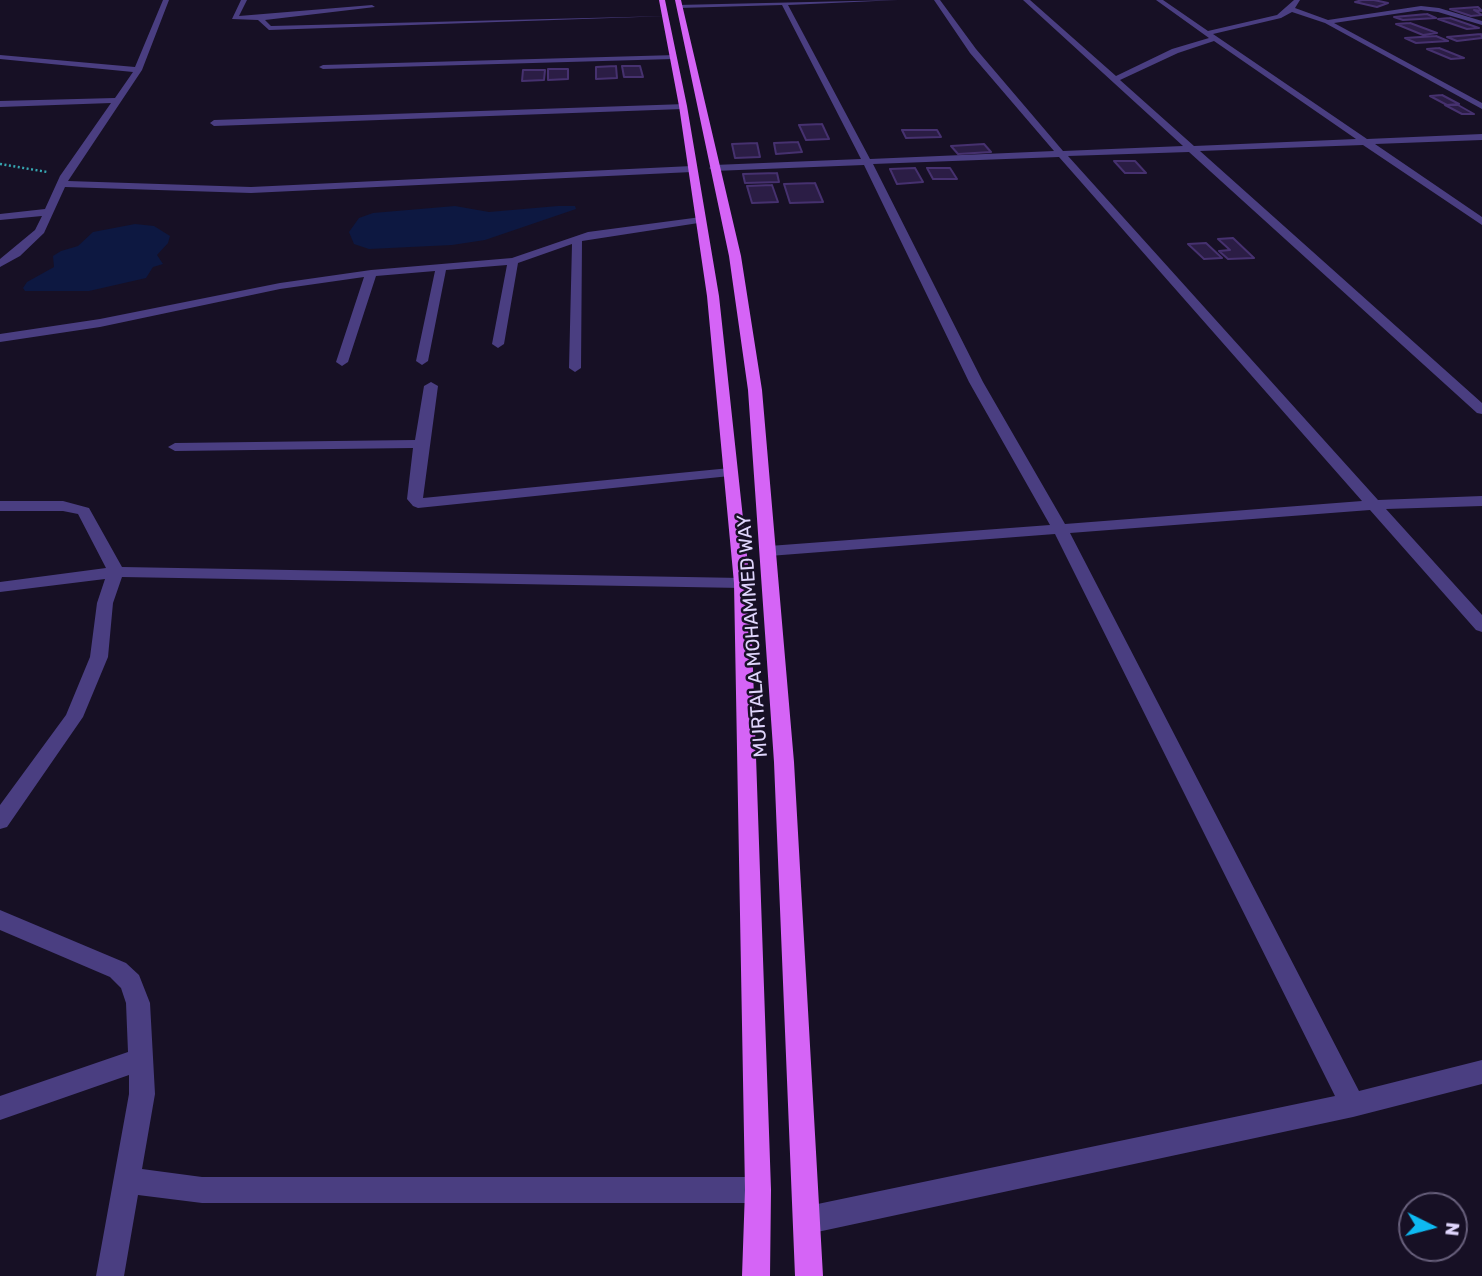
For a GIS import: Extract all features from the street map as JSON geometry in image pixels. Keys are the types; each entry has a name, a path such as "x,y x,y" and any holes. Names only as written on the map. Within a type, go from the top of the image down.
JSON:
{"main road":[{"name":"MURTALA MOHAMMED WAY","path":"671,5 673,57 701,219 725,398 742,583 758,1190 757,1276"},
{"name":"MURTALA MOHAMMED WAY","path":"671,5 714,168 745,316 755,390 784,762 809,1276"}],"street":[{"path":"0,264 16,254 40,231 64,180 138,70 166,0"},
{"path":"244,0 234,18 372,7"},
{"path":"363,26 372,7 379,0"},
{"path":"260,18 269,28 363,26 671,5 895,0"},
{"path":"937,0 973,51 1061,154 1371,505 1482,626"},
{"path":"1026,0 1482,410"},
{"path":"1159,0 1363,143 1482,222"},
{"path":"1114,80 1210,36 1271,20 1291,9 1297,0"},
{"path":"784,3 867,162 976,382 1060,529 1353,1105"},
{"path":"1327,22 1421,8 1439,10 1482,23"},
{"path":"1291,9 1327,22 1480,103"},
{"path":"323,67 673,57"},
{"path":"0,58 138,70"},
{"path":"0,104 119,100"},
{"path":"214,123 683,106"},
{"path":"714,168 1482,137"},
{"path":"64,180 251,190 692,169"},
{"path":"0,217 50,212"},
{"path":"0,338 100,323 280,286 371,273 513,261 577,239 614,230 701,219"},
{"path":"575,368 577,239"},
{"path":"498,344 513,261"},
{"path":"422,361 441,268"},
{"path":"342,362 371,273"},
{"path":"432,386 421,444 415,499 418,503 730,472"},
{"path":"175,447 421,444"},
{"path":"768,551 1371,505 1482,501"},
{"path":"0,506 63,506 84,511 116,572 105,603 99,657 74,717 0,821"},
{"path":"0,587 116,572 742,583"},
{"path":"0,919 118,970 131,982 138,1003 142,1094 110,1276"},
{"path":"0,1108 141,1059"},
{"path":"808,1220 1353,1105 1482,1072"},
{"path":"127,1180 202,1189 758,1190"}],"path":[{"path":"0,164 64,180"}],"water":[{"path":"455,206 489,212 558,206 575,206 576,209 485,240 452,245 369,249 354,244 349,232 359,218 373,213"},
{"path":"135,224 154,226 170,236 168,243 157,255 163,264 153,267 146,278 89,291 25,291 23,288 27,282 54,267 53,256 78,246 93,232"}],"building":[{"path":"1362,0 1388,3 1377,7 1355,2"},
{"path":"1478,7 1482,11 1474,10 1482,15 1471,16 1450,9"},
{"path":"1427,14 1436,18 1403,20 1394,17"},
{"path":"1450,18 1479,28 1467,29 1438,19"},
{"path":"1410,23 1437,33 1423,35 1396,24"},
{"path":"1481,34 1482,38 1457,41 1447,37"},
{"path":"1436,36 1448,41 1416,43 1405,38"},
{"path":"1439,48 1464,58 1451,59 1427,49"},
{"path":"616,66 617,78 596,79 596,67"},
{"path":"622,66 640,66 643,77 624,77"},
{"path":"548,69 568,69 568,79 548,80"},
{"path":"523,70 545,70 544,80 522,81"},
{"path":"1442,95 1459,104 1447,105 1430,96"},
{"path":"1445,105 1458,105 1474,114 1462,114"},
{"path":"822,124 829,139 806,140 799,125"},
{"path":"902,130 937,130 941,137 906,138"},
{"path":"798,142 802,152 776,154 774,143"},
{"path":"757,143 760,157 735,158 732,144"},
{"path":"984,144 991,152 958,154 951,146"},
{"path":"1114,161 1135,161 1146,173 1125,173"},
{"path":"915,168 923,182 897,184 890,169"},
{"path":"927,168 950,168 957,179 933,179"},
{"path":"777,173 779,182 745,183 743,174"},
{"path":"815,183 823,202 790,203 784,184"},
{"path":"772,185 778,202 752,203 747,186"},
{"path":"1233,238 1254,258 1228,259 1219,251 1230,250 1218,239"},
{"path":"1206,243 1222,258 1204,259 1188,244"}]}
